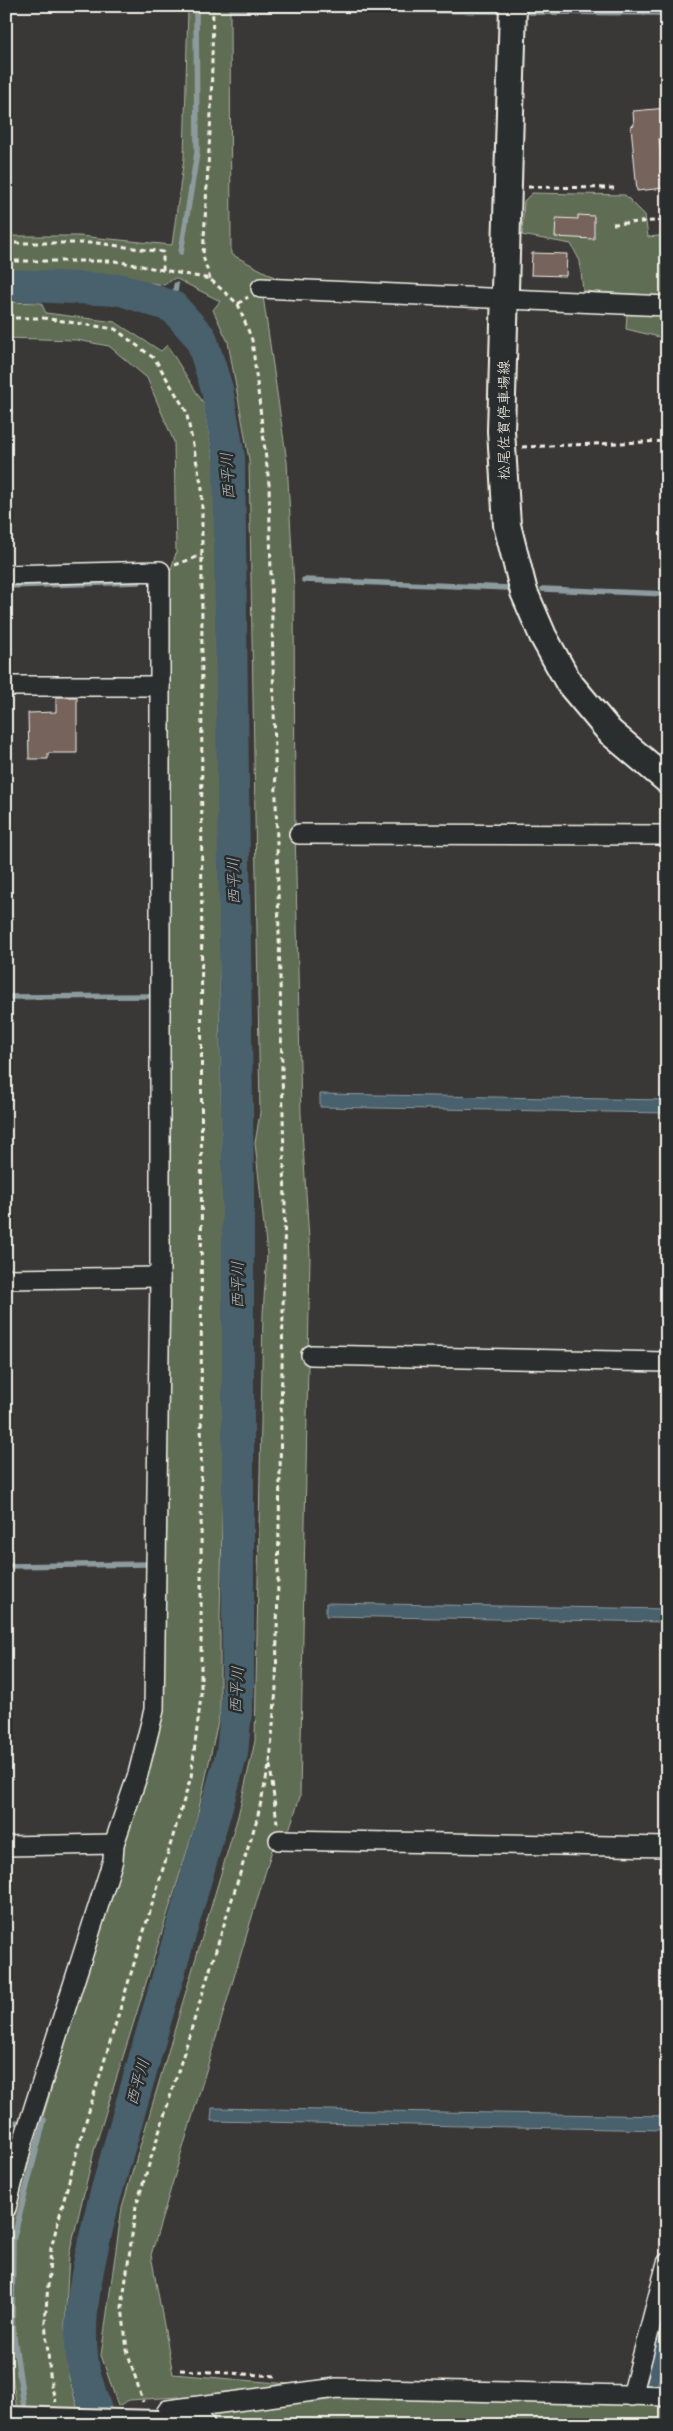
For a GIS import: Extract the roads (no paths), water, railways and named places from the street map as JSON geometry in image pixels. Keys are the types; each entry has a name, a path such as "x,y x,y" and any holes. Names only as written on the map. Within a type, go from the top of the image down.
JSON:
{"main road":[{"name":"松尾佐賀停車場線","path":"513,6 502,448 507,525 524,592 543,636 569,683 610,732 667,780"},
{"path":"6,2420 201,2425"}],"street":[{"path":"261,288 667,306"},
{"path":"6,576 160,571 160,1277 154,1710 138,1774 114,1844 113,1860 22,2145 6,2208"},
{"path":"6,686 160,686"},
{"path":"299,834 667,835"},
{"path":"6,1279 160,1277"},
{"path":"311,1355 667,1362"},
{"path":"279,1840 667,1847"},
{"path":"6,1846 114,1844"},
{"path":"632,2396 667,2263"},
{"path":"158,2424 168,2410 337,2388 667,2396"}],"water":[{"path":"320,1094 667,1100 667,1113 320,1107"},
{"path":"326,1603 667,1609 667,1622 326,1616"},
{"path":"212,2108 667,2116 667,2130 211,2121"},
{"path":"667,2303 667,2351 657,2386 645,2384"}],"waterway":[{"path":"181,252 197,153 196,6"},
{"path":"231,6 231,9 497,11"},
{"path":"530,12 667,13"},
{"name":"西平川","path":"6,285 122,290 173,307 201,338 217,389 229,457 238,1193 238,1691 232,1753 104,2200 89,2262 83,2305 81,2349 84,2370 101,2425"},
{"path":"173,307 176,285"},
{"path":"304,580 510,588"},
{"path":"6,586 139,582"},
{"path":"543,589 667,594"},
{"path":"6,997 150,996"},
{"path":"6,1566 149,1564"},
{"path":"25,2413 12,2324 13,2240 44,2120"},
{"path":"6,2123 20,2122"}]}
